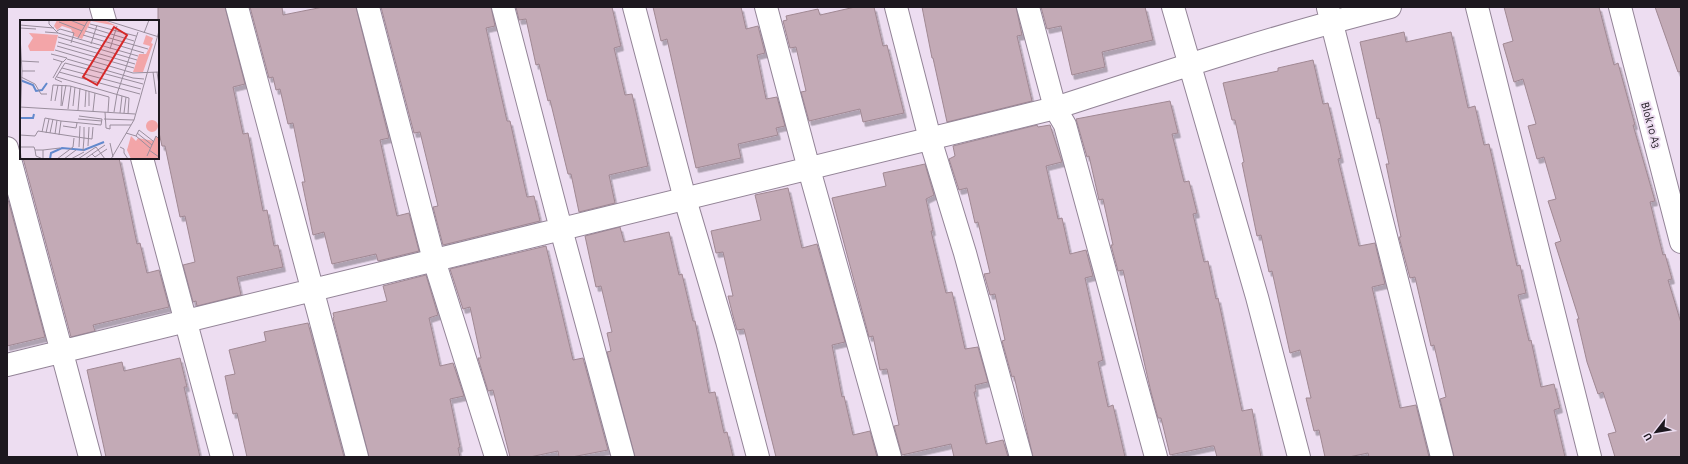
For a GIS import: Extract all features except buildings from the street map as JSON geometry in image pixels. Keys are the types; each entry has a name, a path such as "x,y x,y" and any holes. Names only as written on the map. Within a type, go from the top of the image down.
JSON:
{"street":[{"path":"101,7 105,20"},
{"path":"237,7 357,457"},
{"path":"368,7 434,260 496,457"},
{"path":"503,7 561,229 624,457"},
{"path":"634,7 685,199 727,341 758,457"},
{"path":"766,7 809,169 890,457"},
{"path":"896,7 930,139 965,253 1021,457"},
{"path":"1028,7 1055,108 1065,125 1156,457"},
{"path":"1172,7 1257,297 1299,457"},
{"path":"7,365 1055,108 1188,65 1330,14 1390,7"},
{"path":"1477,7 1590,457"},
{"name":"Blok 10 A3","path":"1620,7 1681,242"},
{"path":"1330,14 1442,457"},
{"path":"7,148 90,457"},
{"path":"142,159 222,457"}]}
